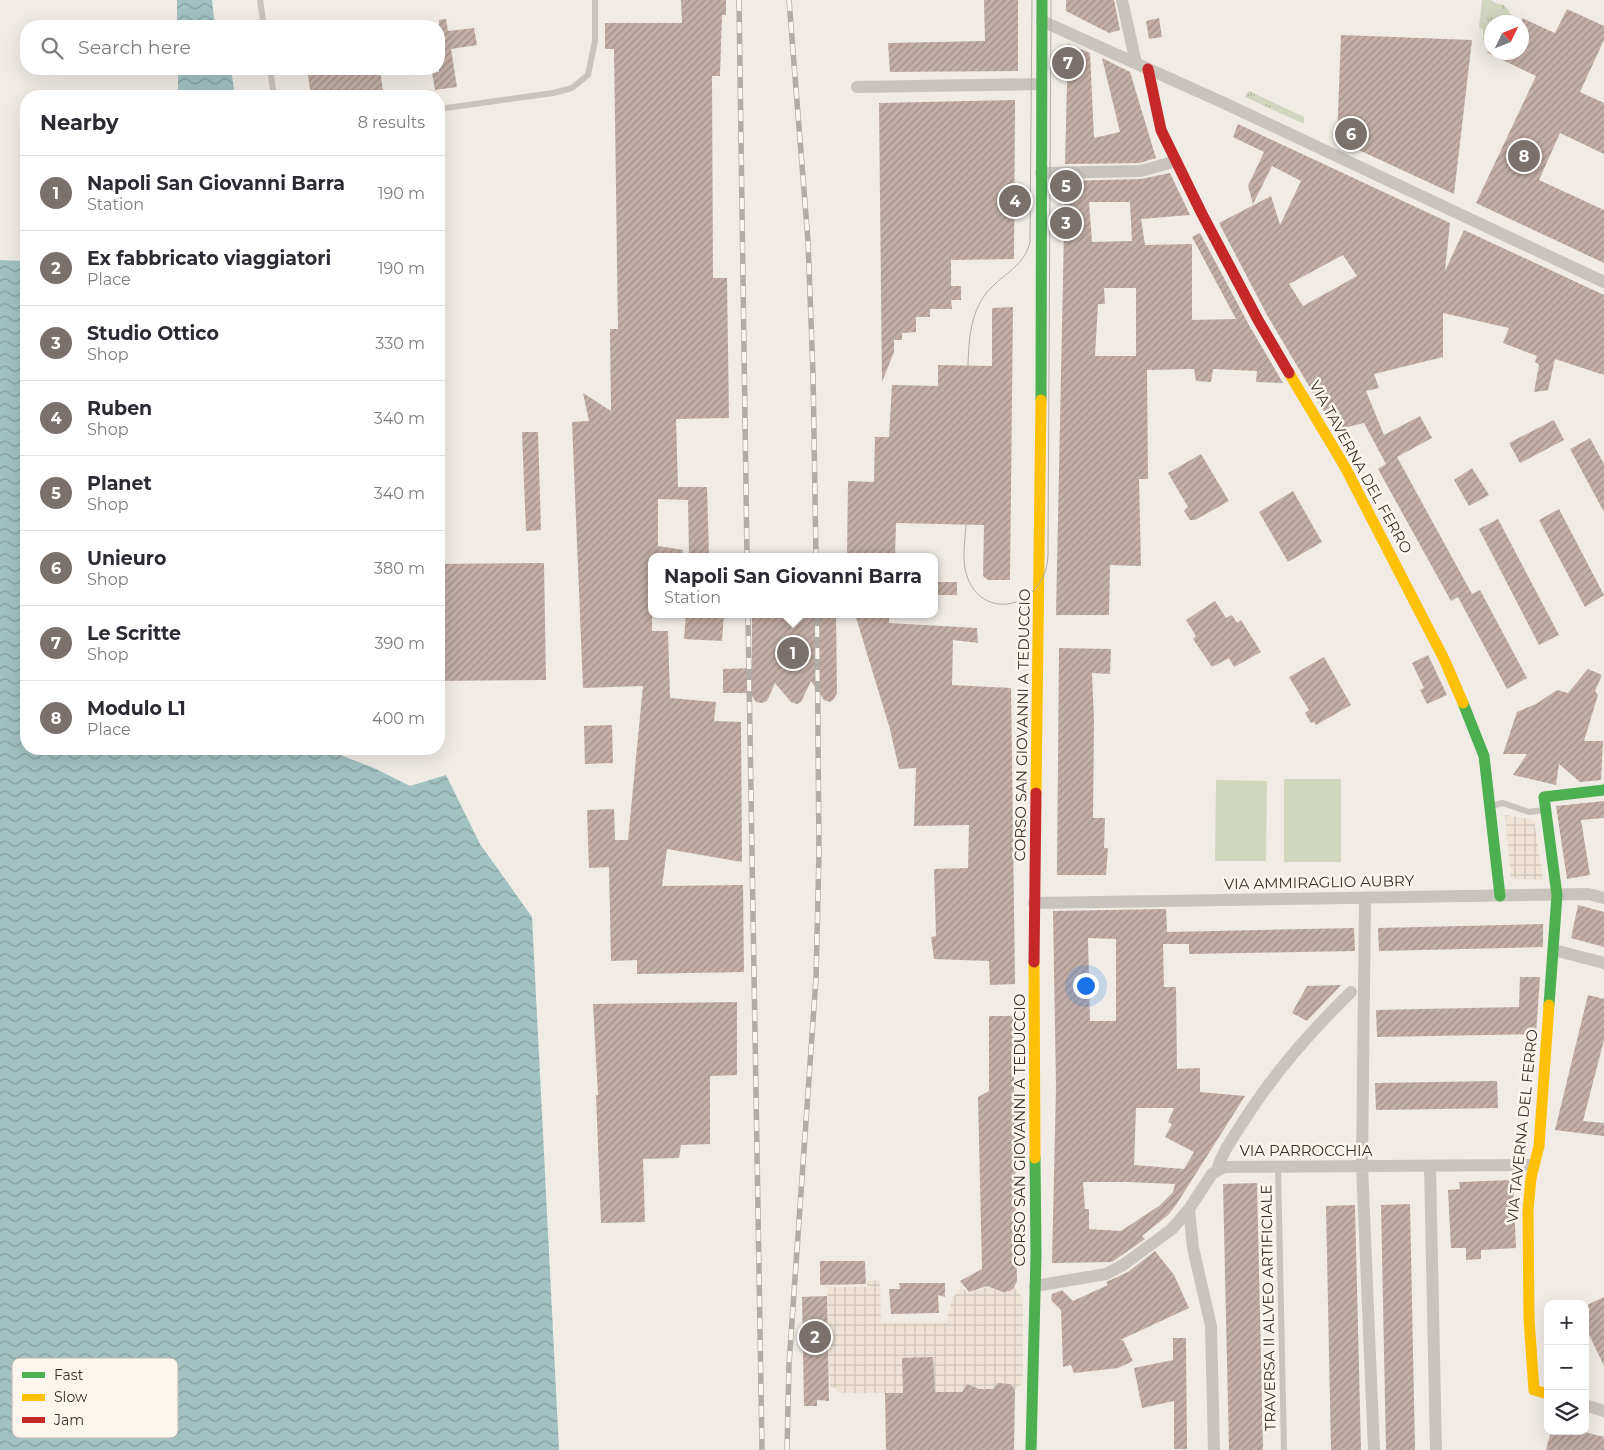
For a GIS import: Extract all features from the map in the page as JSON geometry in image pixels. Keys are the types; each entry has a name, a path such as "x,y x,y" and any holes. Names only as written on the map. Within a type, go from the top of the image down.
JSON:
{"street":[{"name":"CORSO SAN GIOVANNI A TEDUCCIO","path":"1031,1450 1035,1286 1034,903 1040,580 1042,0"},
{"path":"1122,0 1142,66"},
{"path":"1042,20 1604,282"},
{"name":"VIA TAVERNA DEL FERRO","path":"1142,66 1161,130 1176,161 1258,320 1345,467 1444,659 1484,756 1500,896"},
{"path":"857,87 1041,84"},
{"path":"1041,173 1141,171 1176,161"},
{"path":"1546,810 1544,797 1604,790"},
{"name":"VIA TAVERNA DEL FERRO","path":"1544,1393 1534,1390 1530,1345 1527,1218 1533,1165 1539,1146 1557,895 1546,810"},
{"name":"VIA AMMIRAGLIO AUBRY","path":"1034,903 1588,894 1604,898"},
{"path":"1365,898 1362,1166 1374,1450"},
{"path":"1554,950 1604,963"},
{"path":"1035,1286 1106,1274 1172,1229 1189,1209 1209,1178 1217,1170 1224,1152 1271,1081 1318,1024 1351,992"},
{"name":"VIA PARROCCHIA","path":"1217,1170 1232,1166 1430,1167 1533,1165"},
{"path":"1430,1167 1436,1450"},
{"path":"1189,1209 1194,1248 1211,1326 1214,1450"},
{"path":"1589,1406 1604,1411"}],"lane":[{"path":"260,0 263,20"},
{"path":"445,108 553,94 572,88 588,75 595,42 595,0"},
{"path":"271,75 273,90"},
{"path":"1490,806 1503,803 1529,812 1546,810"},
{"name":"TRAVERSA II ALVEO ARTIFICIALE","path":"1278,1166 1284,1450"}],"green space":[{"path":"1482,0 1491,0 1504,5 1512,15 1484,15 1484,40 1483,29 1479,28"},
{"path":"1249,91 1304,117 1304,124 1245,97"},
{"path":"1284,779 1341,779 1341,862 1284,862"},
{"path":"1216,780 1267,781 1266,861 1215,861"}],"shaded area":[{"path":"1505,815 1534,820 1543,880 1511,878"},
{"path":"880,1280 881,1323 946,1323 952,1299 962,1286 968,1293 988,1287 1003,1292 1015,1288 1023,1299 1023,1380 1020,1386 1015,1389 1010,1384 998,1383 993,1389 979,1389 967,1384 962,1392 885,1393 837,1393 837,1388 830,1388 827,1287 867,1287 867,1281"}],"water":[{"path":"177,0 212,0 214,20 177,20"},
{"path":"178,75 232,75 234,90 178,90"},
{"path":"0,260 20,261 20,755 340,755 374,768 410,786 446,775 480,844 532,917 559,1450 0,1450"}],"building":[{"path":"681,0 726,0 726,15 722,15 720,76 712,76 713,278 727,278 729,418 676,419 678,487 707,487 709,553 689,553 688,500 658,499 658,546 683,550 683,553 648,553 648,618 652,618 652,631 668,631 670,698 716,702 714,721 741,722 742,862 667,849 662,886 743,885 744,972 637,974 637,960 611,961 609,867 589,868 587,810 614,809 615,840 628,840 643,686 583,688 572,422 589,421 583,393 611,411 610,329 618,329 614,49 605,49 605,23 682,23"},
{"path":"984,0 1018,0 1018,71 890,72 888,43 985,41"},
{"path":"1066,0 1114,0 1120,30 1109,33 1066,11"},
{"path":"1567,9 1604,26 1604,40 1580,92 1604,103 1604,154 1560,133 1539,180 1604,210 1604,263 1476,203 1536,76 1503,60 1529,60 1529,21 1555,33"},
{"path":"1159,18 1162,37 1149,39 1146,21"},
{"path":"446,19 448,31 474,28 477,45 451,49 457,87 435,90 432,75 445,75 445,20 439,20"},
{"path":"1341,35 1472,40 1454,194 1337,140"},
{"path":"1068,44 1090,53 1094,138 1120,132 1102,58 1130,72 1156,158 1140,163 1065,164"},
{"path":"308,75 381,75 383,90 310,90"},
{"path":"1015,100 1014,259 951,260 951,286 961,286 961,300 951,300 952,309 930,309 930,317 916,317 916,332 902,333 902,340 894,340 894,352 882,382 879,103"},
{"path":"1238,124 1450,223 1445,271 1464,230 1604,295 1604,375 1555,359 1548,390 1534,392 1539,365 1535,362 1537,356 1503,343 1509,328 1443,313 1443,357 1374,374 1379,388 1366,391 1384,435 1420,416 1432,438 1397,457 1472,594 1480,590 1527,678 1507,689 1458,597 1451,601 1378,469 1386,464 1364,423 1335,430 1267,315 1219,223 1271,196 1280,225 1301,181 1272,166 1253,204 1248,186 1264,152 1233,137","holes":["1343,255 1357,276 1303,306 1289,284"]},
{"path":"1170,173 1190,215 1141,219 1145,245 1192,244 1192,320 1236,319 1192,237 1200,233 1249,325 1283,383 1256,382 1257,371 1213,369 1211,382 1196,381 1194,369 1147,370 1148,479 1139,479 1141,566 1110,565 1109,615 1056,615 1065,181 1141,179","holes":["1089,202 1130,202 1132,241 1092,242","1104,288 1136,288 1136,356 1095,356 1098,304 1105,304"]},
{"path":"1013,307 1010,580 988,580 983,576 984,525 896,523 895,553 847,553 848,481 874,482 875,437 889,437 892,385 938,386 938,365 992,366 992,308"},
{"path":"1554,420 1564,440 1520,463 1509,443"},
{"path":"522,432 538,432 541,530 526,531"},
{"path":"1590,438 1604,464 1604,512 1570,449"},
{"path":"1201,454 1229,501 1195,520 1190,520 1184,511 1188,507 1168,473"},
{"path":"1472,468 1489,495 1469,506 1454,480"},
{"path":"1293,491 1322,542 1288,562 1259,512"},
{"path":"1559,509 1604,595 1585,607 1539,520"},
{"path":"1498,519 1559,635 1539,645 1479,529"},
{"path":"544,563 546,680 445,681 445,564"},
{"path":"938,582 957,582 957,595 938,595"},
{"path":"1215,601 1226,618 1232,615 1237,623 1241,620 1261,652 1234,667 1229,658 1212,667 1193,639 1196,636 1186,620"},
{"path":"686,618 724,618 722,641 684,639"},
{"path":"752,618 836,618 837,693 830,702 824,700 811,681 801,702 797,704 791,702 775,683 767,701 762,703 756,702 750,693 723,693 723,669 752,668"},
{"path":"856,618 889,618 889,623 977,628 978,643 953,640 952,685 1011,688 1015,984 990,985 989,961 934,959 931,937 936,936 934,869 968,868 969,825 914,826 916,768 899,769 890,729"},
{"path":"1059,648 1111,649 1110,674 1092,673 1094,720 1093,818 1105,818 1104,848 1108,848 1106,875 1057,875"},
{"path":"1428,655 1447,695 1427,704 1420,690 1424,688 1412,663"},
{"path":"1324,657 1351,705 1316,725 1314,722 1311,723 1305,713 1309,710 1289,677"},
{"path":"1588,669 1602,675 1595,691 1598,695 1584,741 1603,741 1601,780 1580,782 1559,764 1556,785 1513,775 1527,754 1503,754 1517,712 1536,704 1557,690 1568,693"},
{"path":"612,725 613,763 585,764 584,726"},
{"path":"1604,801 1604,818 1581,820 1590,875 1567,879 1556,806"},
{"path":"1578,905 1604,912 1604,947 1571,938"},
{"path":"1166,909 1167,932 1354,928 1355,951 1189,954 1189,944 1163,944 1164,987 1176,987 1177,1069 1200,1068 1200,1092 1245,1096 1168,1215 1142,1236 1145,1239 1112,1262 1052,1263 1056,1087 1053,911","holes":["1088,938 1116,939 1116,1021 1090,1021","1136,1108 1174,1108 1168,1122 1172,1124 1165,1137 1194,1152 1184,1169 1134,1165","1083,1182 1175,1184 1173,1192 1159,1206 1121,1231 1089,1229 1089,1209 1085,1209"]},
{"path":"1543,924 1543,947 1379,951 1378,928"},
{"path":"1520,977 1540,977 1536,1034 1377,1037 1376,1010 1519,1007"},
{"path":"1341,985 1307,1021 1292,1013 1307,986"},
{"path":"1588,995 1604,999 1604,1040 1583,1121 1604,1123 1604,1136 1555,1130"},
{"path":"737,1002 737,1075 710,1076 710,1144 681,1145 679,1158 643,1159 645,1222 601,1223 596,1095 598,1095 593,1004"},
{"path":"989,1016 1013,1016 1017,1281 1014,1288 1010,1291 1003,1292 987,1286 969,1292 960,1281 982,1269 978,1097 989,1091"},
{"path":"1497,1081 1498,1108 1376,1110 1375,1083"},
{"path":"1513,1180 1516,1248 1481,1250 1481,1259 1466,1260 1466,1248 1451,1248 1448,1190 1460,1189 1459,1182"},
{"path":"1257,1183 1263,1450 1229,1450 1223,1184"},
{"path":"1410,1204 1415,1450 1386,1450 1381,1205"},
{"path":"1355,1205 1361,1450 1331,1450 1326,1206"},
{"path":"1155,1251 1174,1275 1189,1308 1120,1340 1123,1340 1133,1361 1118,1368 1074,1373 1071,1365 1063,1367 1061,1310 1051,1300 1052,1294 1062,1290 1073,1301 1108,1285 1106,1282 1128,1272"},
{"path":"820,1261 865,1261 866,1284 820,1285"},
{"path":"899,1283 945,1283 945,1297 938,1295 939,1313 891,1314 889,1289 900,1289"},
{"path":"827,1296 829,1401 817,1400 817,1406 804,1406 802,1297"},
{"path":"1604,1297 1604,1366 1589,1334 1589,1304"},
{"path":"1173,1338 1186,1338 1187,1449 1174,1449 1174,1401 1142,1408 1134,1368 1173,1360"},
{"path":"933,1357 935,1392 962,1392 967,1384 979,1389 993,1389 998,1383 1010,1384 1015,1389 1014,1450 886,1450 885,1393 903,1393 902,1358"},
{"path":"1589,1433 1604,1437 1604,1450 1546,1450 1550,1435 1589,1435"}],"tram line":[{"path":"968,365 970,335 979,305 991,288 1019,263 1030,242 1032,0"},
{"path":"966,525 964,552 966,573 977,593 988,601 1001,604 1014,603 1027,597 1037,586 1045,572 1048,555 1051,0"}],"railway":[{"path":"739,0 747,553"},
{"path":"789,0 808,241 813,374 816,553"},
{"path":"748,618 762,1450"},
{"path":"787,1450 789,1364 816,978 819,854 817,618"}],"traffic: fast":[{"path":"1041,400 1042,0"},
{"path":"1463,703 1484,756 1500,896"},
{"path":"1549,1005 1557,895 1544,797 1604,790"},
{"path":"1031,1450 1036,1255 1035,1158"}],"traffic: slow":[{"path":"1289,373 1345,467 1444,659 1463,703"},
{"path":"1036,793 1041,400"},
{"path":"1034,962 1035,1158"},
{"path":"1544,1393 1534,1390 1529,1319 1528,1210 1531,1178 1539,1146 1549,1005"}],"traffic: jam":[{"path":"1148,69 1161,130 1202,214 1258,320 1289,373"},
{"path":"1034,962 1036,793"}],"place":[{"name":"Le Scritte","path":"1068,63"},
{"name":"Unieuro","path":"1351,134"},
{"name":"Modulo L1","path":"1524,156"},
{"name":"Planet","path":"1066,186"},
{"name":"Ruben","path":"1015,201"},
{"name":"Studio Ottico","path":"1066,223"},
{"name":"Napoli San Giovanni Barra","path":"793,653"},
{"name":"Ex fabbricato viaggiatori","path":"815,1337"}]}
